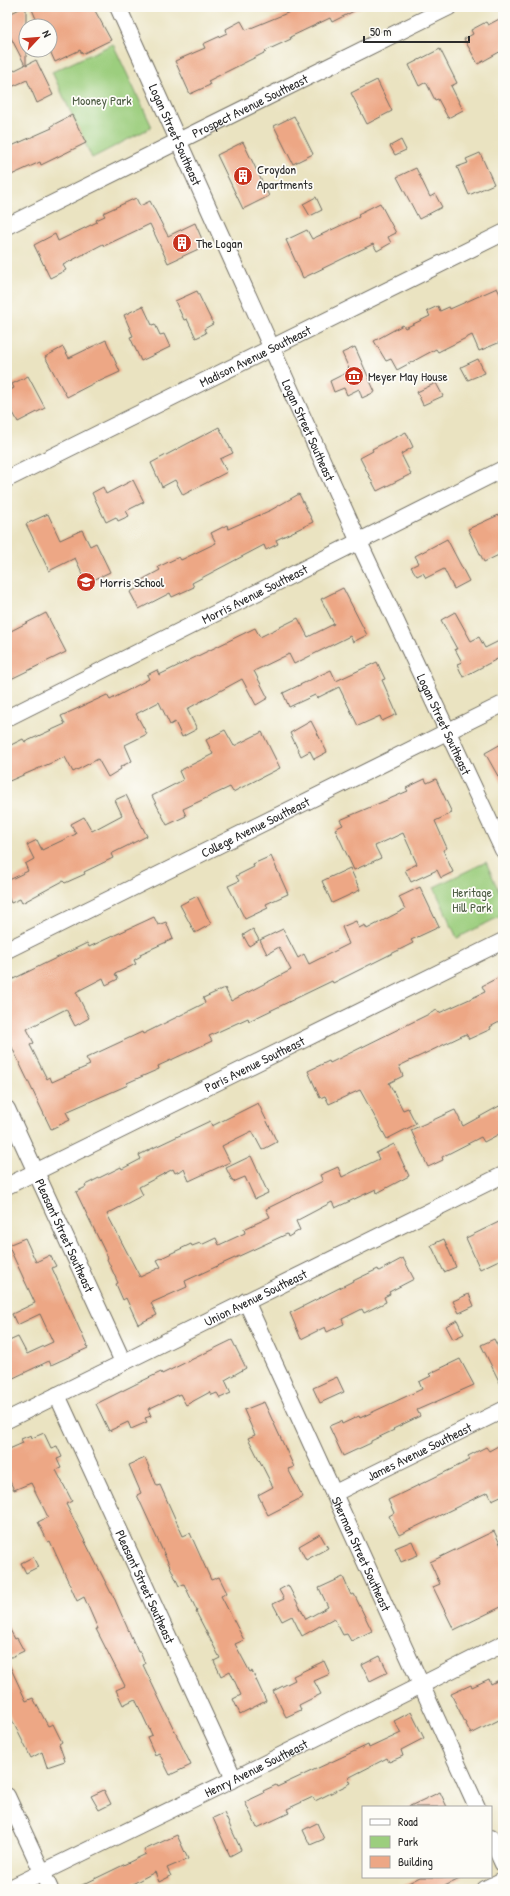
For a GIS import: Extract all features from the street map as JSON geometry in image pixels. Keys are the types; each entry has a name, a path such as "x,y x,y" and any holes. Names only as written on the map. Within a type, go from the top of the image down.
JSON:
{"street":[{"name":"Logan Street Southeast","path":"118,7 359,542 503,850"},
{"name":"Prospect Avenue Southeast","path":"7,226 449,7"},
{"name":"Madison Avenue Southeast","path":"7,479 503,233"},
{"name":"Morris Avenue Southeast","path":"7,718 503,469"},
{"name":"College Avenue Southeast","path":"7,950 503,704"},
{"name":"Paris Avenue Southeast","path":"7,1186 503,941"},
{"name":"Pleasant Street Southeast","path":"7,1109 123,1362"},
{"name":"Union Avenue Southeast","path":"7,1420 503,1175"},
{"name":"Sherman Street Southeast","path":"246,1302 335,1493 477,1806"},
{"name":"Pleasant Street Southeast","path":"57,1395 234,1779"},
{"name":"James Avenue Southeast","path":"335,1493 503,1410"},
{"name":"Henry Avenue Southeast","path":"8,1889 234,1779 503,1644"},
{"path":"7,1796 50,1889"},
{"path":"492,1840 503,1864"},
{"path":"485,1889 503,1880"}],"green space":[{"name":"Mooney Park","path":"113,44 152,127 92,158 52,72"},
{"name":"Heritage Hill Park","path":"486,862 503,900 503,915 457,938 434,887"}],"building":[{"path":"26,7 26,18 18,18 18,51 7,30 7,15"},
{"path":"31,7 93,7 111,40 82,54 80,50 55,62 53,58 58,58 58,18 36,18"},
{"path":"290,7 362,7 332,22 330,18 290,37 291,39 208,81 210,85 190,94 175,61 205,48 203,44 227,33 226,29 241,21 246,30 292,11"},
{"path":"503,17 503,50 478,64 464,39 473,34 471,30 486,22 488,25"},
{"path":"440,49 457,83 451,86 463,110 448,118 438,99 435,100 426,82 419,86 409,65"},
{"path":"21,58 26,58 26,65 36,60 53,95 37,103 27,80 7,89 7,74 25,65"},
{"path":"377,80 392,111 367,124 351,93"},
{"path":"72,115 86,143 41,165 40,162 7,177 7,148 52,128 51,126"},
{"path":"294,116 313,154 293,164 274,126"},
{"path":"401,140 406,150 395,155 390,146"},
{"name":"Croydon Apartments","path":"243,142 269,196 243,209 217,155"},
{"path":"480,153 494,184 469,195 457,167 468,163 466,159"},
{"path":"416,168 430,197 435,194 442,207 419,219 397,177"},
{"path":"316,197 322,210 310,216 303,204"},
{"path":"136,198 140,206 150,201 168,236 195,223 205,246 168,263 150,224 104,246 103,244 63,265 66,270 50,278 34,245 55,234 58,241 97,222 96,220 105,216 103,213"},
{"path":"380,203 396,233 388,237 391,243 377,251 373,244 303,278 286,240 307,230 312,239 359,217 358,214"},
{"path":"497,288 503,300 503,341 479,351 472,335 438,352 436,349 397,370 391,359 386,361 374,341 403,325 405,328 430,316 427,311 438,306 440,311 449,307 450,309"},
{"path":"197,291 213,324 204,329 206,333 196,338 187,319 184,320 175,301"},
{"path":"143,306 152,325 155,324 160,335 164,334 170,347 141,361 130,337 133,336 124,315"},
{"path":"106,340 120,372 98,381 67,397 45,357 63,347 69,358"},
{"name":"Meyer May House","path":"355,347 375,392 362,398 359,389 347,395 344,388 334,392 330,381 350,371 342,353"},
{"path":"478,359 485,373 468,380 461,367"},
{"path":"28,376 45,408 18,422 7,401 7,392 14,388 12,384"},
{"path":"436,383 443,396 423,405 417,392"},
{"path":"219,427 233,453 220,459 227,472 183,495 175,480 162,487 151,463"},
{"path":"406,432 413,447 401,454 411,474 377,491 360,458 373,451 372,449"},
{"path":"133,480 144,502 126,511 129,516 118,521 116,517 106,522 92,493 103,487 106,494"},
{"path":"299,494 313,522 276,540 278,544 266,550 264,545 192,583 194,587 172,597 170,593 139,609 130,592 138,588 136,583 160,570 158,567 179,557 181,560 216,543 211,533 227,525 228,529 271,510"},
{"path":"503,513 503,553 484,562 468,529"},
{"path":"48,514 60,540 82,530 90,546 96,543 110,572 87,583 75,558 49,571 26,524"},
{"path":"447,539 469,581 454,589 444,569 426,578 423,573 417,576 411,567 419,563 415,556"},
{"path":"343,588 367,635 353,642 350,636 294,664 289,654 254,671 268,698 256,705 242,679 187,709 197,729 182,737 175,722 170,725 159,702 136,714 147,734 125,745 132,761 120,767 121,769 108,777 98,759 73,772 65,757 7,782 7,747 23,739 25,742 65,724 61,716 107,695 110,700 149,679 147,675 157,670 159,675 255,628 260,637 298,618 308,637 334,624 321,599"},
{"path":"455,612 471,641 479,637 485,648 503,639 503,656 463,677 457,664 462,662 455,649 457,649 441,620"},
{"path":"46,613 66,652 11,679 7,670 7,633"},
{"path":"377,662 385,679 382,680 397,714 382,721 380,716 358,726 339,687 317,698 315,695 289,707 283,693 331,670 336,681"},
{"path":"311,721 327,752 314,759 310,751 301,756 290,733"},
{"path":"225,730 234,746 262,732 280,768 233,792 230,787 183,809 186,816 167,825 152,796 183,780 179,771 213,754 206,740"},
{"path":"503,743 503,785 485,753"},
{"path":"425,779 427,783 436,779 452,813 435,821 447,848 443,850 453,872 441,878 437,870 411,882 405,870 417,864 403,833 375,846 381,858 354,870 335,829 343,825 340,820 408,791 406,788"},
{"path":"126,795 147,836 111,854 113,858 84,872 85,874 65,883 63,881 22,903 20,899 11,903 7,894 7,881 28,871 25,864 34,859 27,845 37,840 42,850 76,834 71,824 84,817 92,831 122,815 115,800"},
{"path":"271,856 288,894 266,904 268,908 245,919 228,886 239,881 236,876 254,867 253,864"},
{"path":"350,868 360,890 332,903 322,881"},
{"path":"420,887 439,927 411,940 413,943 333,983 332,981 249,1021 248,1018 209,1036 212,1041 158,1066 159,1069 127,1083 128,1085 66,1112 70,1120 51,1129 7,1037 7,982 87,943 89,947 154,917 158,925 166,922 173,939 140,954 141,956 134,960 136,964 115,974 118,979 106,985 103,978 76,992 89,1018 75,1026 66,1009 27,1029 34,1043 30,1045 47,1079 50,1077 52,1082 90,1065 86,1058 142,1032 143,1034 205,1003 203,998 225,988 231,1001 291,970 279,947 267,954 260,940 283,929 298,958 304,954 309,964 349,944 342,927 356,921 359,928 365,925 367,929 405,909 399,897"},
{"path":"197,896 211,924 195,933 180,905"},
{"path":"253,929 259,940 249,946 243,935"},
{"path":"503,975 503,1020 490,1027 491,1029 469,1039 466,1034 399,1066 403,1076 389,1083 403,1110 408,1108 416,1124 387,1139 360,1090 329,1104 325,1096 320,1098 308,1071 329,1061 330,1063 437,1010 439,1013 485,992 482,986"},
{"path":"258,1103 277,1142 262,1150 252,1131 222,1146 230,1162 189,1181 184,1169 175,1173 173,1169 139,1187 143,1195 107,1214 140,1277 161,1267 157,1260 191,1244 192,1246 200,1243 201,1245 216,1238 219,1245 245,1233 244,1229 270,1217 266,1209 323,1181 320,1175 338,1167 342,1177 379,1159 376,1153 394,1144 409,1176 377,1193 376,1189 335,1208 332,1202 296,1221 300,1230 288,1237 287,1234 185,1281 187,1287 151,1303 157,1315 138,1324 126,1298 123,1300 116,1284 118,1283 107,1259 108,1258 76,1192 86,1187 85,1185 141,1159 139,1155 153,1148 210,1121 212,1126"},
{"path":"503,1104 503,1132 484,1142 481,1137 442,1157 443,1160 428,1167 411,1130 455,1110 463,1126"},
{"path":"251,1156 268,1193 255,1199 245,1177 233,1182 226,1168"},
{"path":"503,1220 503,1258 480,1269 466,1238"},
{"path":"25,1238 36,1262 50,1255 56,1266 52,1268 88,1348 51,1365 49,1361 7,1381 7,1342 18,1337 27,1354 53,1342 40,1314 17,1325 12,1314 35,1303 8,1245"},
{"path":"444,1239 456,1267 444,1272 431,1245"},
{"path":"403,1258 414,1279 389,1292 390,1294 384,1297 386,1302 364,1313 362,1309 342,1319 344,1324 327,1332 325,1327 301,1339 290,1313 357,1279 378,1269 379,1271"},
{"path":"469,1294 474,1306 459,1313 453,1301"},
{"path":"457,1320 464,1334 453,1339 446,1326"},
{"path":"494,1339 503,1357 503,1389 481,1345"},
{"path":"232,1340 246,1368 225,1380 231,1393 220,1398 217,1393 212,1395 210,1392 186,1405 180,1394 148,1409 151,1416 145,1418 147,1422 131,1429 128,1422 109,1431 96,1404 161,1372 162,1374"},
{"path":"460,1359 474,1385 417,1410 420,1416 371,1441 371,1443 343,1456 329,1426 341,1421 342,1424 359,1416 360,1418 422,1389 419,1382 431,1376 429,1374"},
{"path":"337,1377 344,1392 320,1403 313,1388"},
{"path":"264,1402 294,1467 288,1469 303,1497 268,1515 258,1495 273,1487 248,1438 255,1435 244,1410"},
{"path":"44,1433 51,1448 57,1446 62,1457 57,1459 61,1468 56,1470 72,1501 66,1504 112,1593 138,1652 140,1652 145,1664 143,1665 191,1765 170,1775 159,1753 155,1755 147,1737 152,1735 135,1699 123,1705 116,1690 125,1686 96,1629 98,1629 84,1597 77,1601 50,1541 48,1542 38,1522 48,1517 31,1483 14,1490 7,1475 7,1450 23,1443 21,1439 31,1435 32,1438"},
{"path":"498,1446 503,1456 503,1495 492,1500 488,1492 399,1535 389,1516 394,1513 388,1500 470,1460 468,1456 486,1447 489,1451"},
{"path":"145,1458 157,1486 160,1485 183,1536 190,1533 211,1580 219,1577 227,1593 221,1596 244,1640 235,1644 250,1672 252,1671 266,1701 240,1714 233,1699 241,1695 230,1671 221,1676 214,1661 220,1658 196,1612 197,1611 184,1584 179,1586 137,1495 141,1493 129,1465"},
{"path":"494,1531 503,1550 503,1606 454,1630 433,1587 440,1584 430,1562"},
{"path":"320,1534 328,1548 306,1560 299,1546"},
{"path":"412,1541 418,1555 401,1562 395,1548"},
{"path":"33,1557 38,1567 26,1573 21,1563"},
{"path":"343,1577 351,1595 354,1594 372,1631 351,1641 347,1634 343,1635 334,1618 302,1636 292,1616 282,1621 273,1604 284,1599 279,1590 288,1585 306,1619 328,1607 319,1588"},
{"path":"7,1624 15,1639 17,1638 24,1651 7,1659"},
{"path":"380,1656 388,1672 370,1681 362,1665"},
{"path":"7,1660 26,1701 33,1698 48,1726 53,1724 62,1742 59,1744 65,1761 47,1767 42,1752 31,1758 7,1710"},
{"path":"324,1661 330,1674 314,1681 321,1694 299,1705 301,1710 286,1717 273,1691 295,1680 293,1676"},
{"path":"503,1678 503,1718 471,1734 451,1694 489,1679 491,1684"},
{"path":"411,1712 424,1738 401,1750 403,1756 389,1762 387,1758 348,1778 351,1783 315,1801 313,1797 287,1809 289,1813 257,1828 245,1802 264,1793 263,1791 276,1785 277,1787 368,1745 369,1748 401,1733 394,1721"},
{"path":"104,1790 111,1804 99,1810 91,1796"},
{"path":"440,1792 447,1806 410,1806"},
{"path":"224,1813 241,1850 230,1856 213,1818"},
{"path":"317,1823 324,1839 310,1845 303,1830"},
{"path":"177,1835 188,1859 167,1868 171,1876 159,1882 155,1872 123,1889 74,1889 146,1854 144,1850"},
{"path":"418,1878 462,1878 438,1889 397,1889"}],"place":[{"name":"Croydon Apartments","path":"243,176"},
{"name":"The Logan","path":"182,243"},
{"name":"Meyer May House","path":"354,376"},
{"name":"Morris School","path":"86,582"}]}
